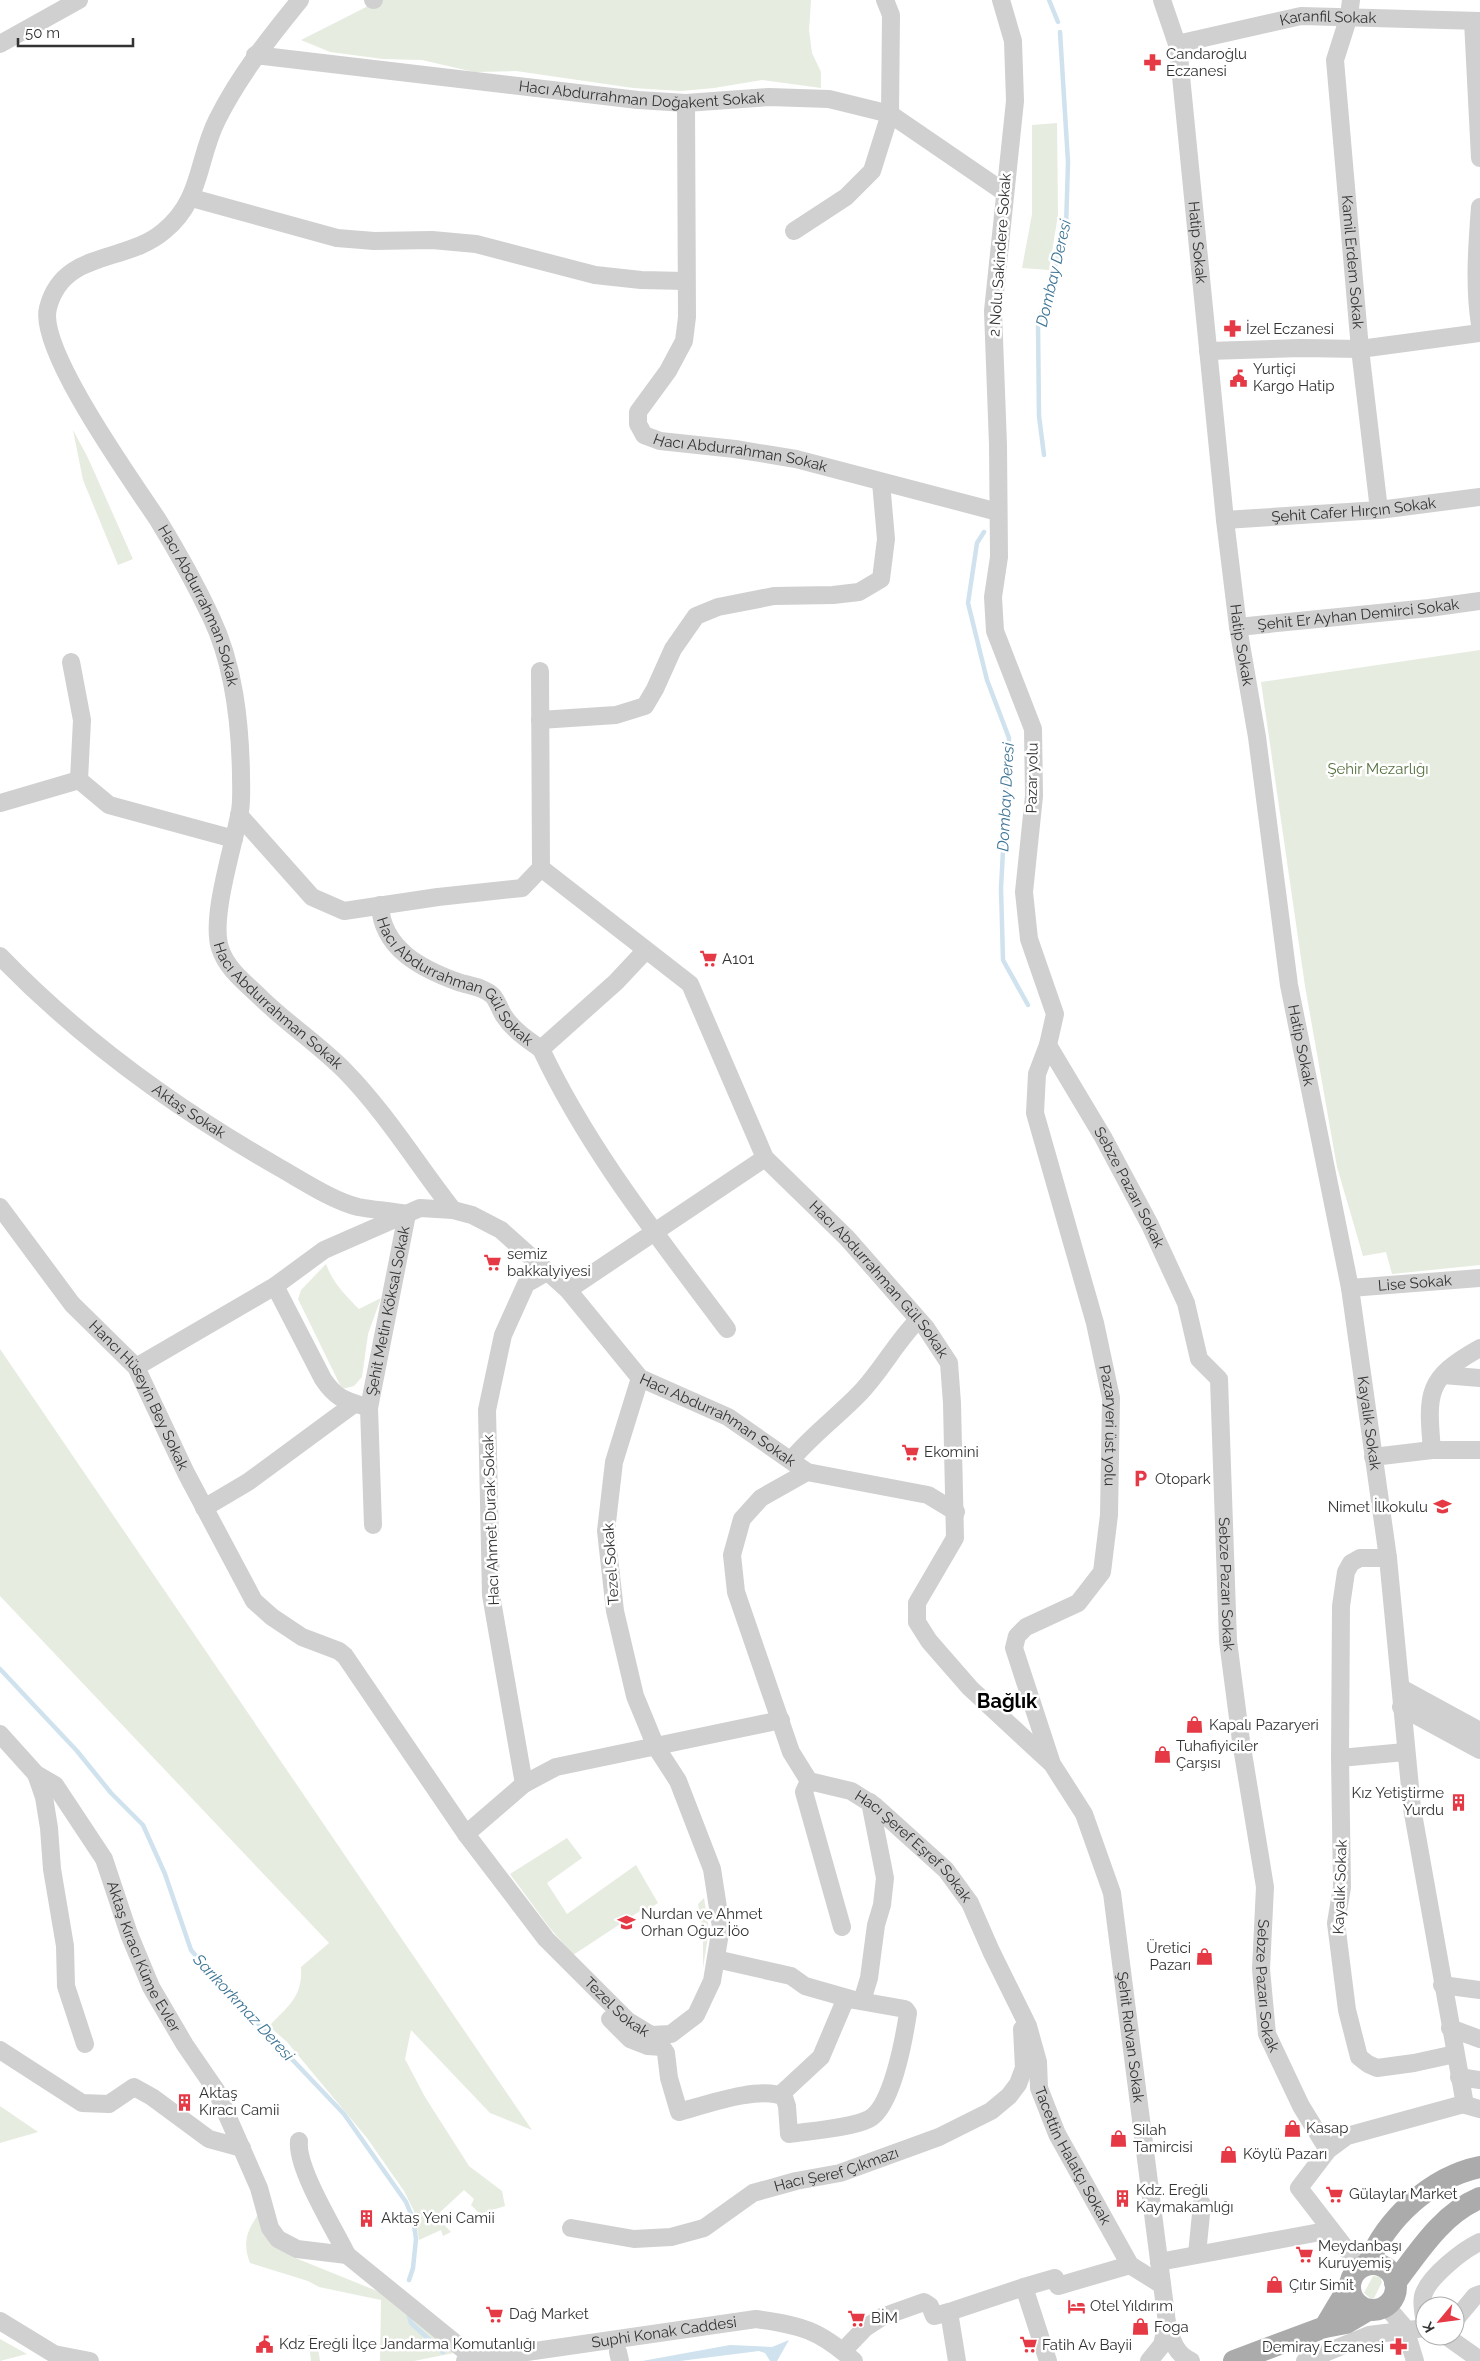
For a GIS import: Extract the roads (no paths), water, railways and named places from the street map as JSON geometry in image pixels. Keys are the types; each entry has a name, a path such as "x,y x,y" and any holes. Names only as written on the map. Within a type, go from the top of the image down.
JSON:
{"main road":[{"path":"1377,2308 1362,2307 1353,2298 1376,2244 1412,2201 1446,2179 1466,2170 1480,2167"},
{"path":"1395,2283 1446,2219 1467,2203 1480,2198"},
{"path":"1325,2327 1364,2270 1420,2250"},
{"path":"1234,2361 1325,2327 1346,2323 1377,2308 1394,2296 1395,2283 1390,2272 1364,2270"}],"street":[{"path":"0,44 80,0"},
{"name":"Hacı Abdurrahman Sokak","path":"300,0 255,55 216,122 192,198 167,229 145,245 124,253 95,258 73,269 58,288 47,310 50,337 60,359 112,455 160,523 211,618 227,658 241,735 239,815 218,919 219,946 230,968 278,1014 343,1069 374,1104 453,1210 472,1214 501,1230 568,1290 640,1378 728,1417 807,1472 928,1495 956,1512"},
{"path":"794,231 846,197 872,171 890,114 891,15 886,0"},
{"name":"2 Nolu Sakindere Sokak","path":"998,512 993,311 1015,101 1013,41 1001,0"},
{"name":"Hatip Sokak","path":"1162,0 1177,44 1225,520 1238,627 1257,737 1289,985 1350,1288"},
{"name":"Karanfil Sokak","path":"1177,44 1301,16 1350,8 1477,21"},
{"name":"Kamil Erdem Sokak","path":"1350,8 1335,60 1360,349 1379,510"},
{"path":"1477,21 1480,158"},
{"name":"Hacı Abdurrahman Doğakent Sokak","path":"255,55 638,100 686,103 769,97 829,99 890,114 1004,192"},
{"name":"Hacı Abdurrahman Sokak","path":"686,103 687,317 684,341 668,371 638,412 638,424 644,435 660,441 735,449 796,459 998,512"},
{"path":"192,198 337,238 374,241 432,240 476,244 595,275 640,280 686,281"},
{"path":"1480,207 1477,269 1477,305 1480,325"},
{"path":"1208,351 1301,348 1360,349 1480,332"},
{"path":"540,720 616,715 645,706 673,649 696,616 718,607 774,596 833,595 859,592 881,579 886,538 881,482"},
{"name":"Şehit Cafer Hırçın Sokak","path":"1225,520 1379,510 1480,497"},
{"name":"Pazar yolu","path":"998,512 999,557 993,596 994,631 1033,729 1034,796 1024,892 1030,940 1056,1014 1048,1045"},
{"name":"Şehit Er Ayhan Demirci Sokak","path":"1238,627 1429,608 1480,601"},
{"path":"71,662 82,720 79,780"},
{"path":"540,671 541,868"},
{"path":"0,803 79,780"},
{"path":"79,780 109,805 234,839"},
{"name":"Hacı Abdurrahman Gül Sokak","path":"239,815 312,897 344,911 522,888 541,868 690,984 765,1158 847,1238 918,1320 948,1363 956,1512"},
{"name":"Hacı Abdurrahman Gül Sokak","path":"380,905 380,915 393,942 404,955 418,966 481,988 493,996 505,1018 525,1038 541,1049 560,1090 584,1128 654,1232 727,1329"},
{"name":"Hacı Abdurrahman Gül Sokak","path":"541,1049 616,982 646,950"},
{"name":"Aktaş Sokak","path":"0,956 36,993 142,1078 233,1142 312,1187 357,1207 407,1214"},
{"name":"Pazaryeri üst yolu","path":"1048,1045 1037,1074 1035,1113 1094,1323 1111,1398 1108,1515 1102,1572 1078,1603 1026,1627 1016,1636 1014,1648 1052,1764"},
{"name":"Sebze Pazarı Sokak","path":"1048,1045 1103,1137 1150,1225 1186,1303 1198,1359 1219,1380 1228,1641 1241,1741 1264,1887 1261,1969 1267,2034 1301,2106 1328,2150"},
{"path":"568,1290 765,1158"},
{"name":"Hancı Hüseyin Bey Sokak","path":"0,1207 72,1304 136,1367 204,1508 254,1600"},
{"name":"Şehit Metin Köksal Sokak","path":"136,1367 275,1286 324,1250 420,1208 453,1210"},
{"name":"Şehit Metin Köksal Sokak","path":"373,1525 362,1406 407,1214"},
{"name":"Hacı Ahmet Durak Sokak","path":"524,1784 491,1595 487,1410 503,1335 526,1284 547,1272"},
{"name":"Lise Sokak","path":"1350,1288 1480,1278"},
{"name":"Şehit Metin Köksal Sokak","path":"275,1286 332,1393 362,1406"},
{"name":"Kayalık Sokak","path":"1350,1288 1372,1456 1388,1558 1401,1688 1405,1752 1412,1808 1442,1985 1464,2099 1462,2104"},
{"path":"791,1460 805,1444 860,1394 879,1371 903,1335 918,1320"},
{"path":"1432,1450 1430,1399 1434,1387 1443,1375 1463,1358 1480,1348"},
{"path":"1443,1375 1480,1378"},
{"name":"Tezel Sokak","path":"254,1600 272,1618 302,1637 339,1650 345,1656 466,1834 546,1939 628,2021 651,2035 670,2034 696,2015 712,1981 720,1926 712,1868 678,1781 656,1747 635,1696 615,1611 606,1532 614,1462 640,1378"},
{"path":"204,1508 248,1482 362,1406"},
{"path":"1372,1456 1432,1450 1480,1450"},
{"path":"807,1472 761,1498 742,1519 732,1555 736,1592 792,1752 808,1781 804,1792 842,1927"},
{"path":"956,1512 956,1538 917,1603 917,1622 929,1641 970,1688 1052,1764"},
{"name":"Kayalık Sokak","path":"1388,1558 1360,1558 1351,1563 1346,1572 1341,1630 1342,1887 1336,1923 1347,2010 1359,2057 1362,2061 1377,2068 1414,2063 1455,2054"},
{"path":"1401,1688 1480,1731"},
{"path":"1401,1707 1480,1750"},
{"path":"466,1834 524,1784 556,1766 781,1720"},
{"name":"Aktaş Kıracı Küme Evler","path":"0,1734 36,1774 55,1785 104,1859 129,1934 151,1987 185,2045 216,2090 260,2188 270,2228 278,2239 297,2250 347,2255"},
{"path":"1340,1758 1405,1752"},
{"name":"Şehit Rıdvan Sokak","path":"1052,1764 1084,1814 1112,1893 1167,2323 1167,2353 1148,2361"},
{"name":"Aktaş Kıracı Küme Evler","path":"36,1774 44,1797 49,1828 52,1869 66,1946 66,1986 85,2044"},
{"name":"Hacı Şeref Eşref Sokak","path":"808,1781 851,1791 870,1802 917,1842 946,1870 970,1903 991,1951 1019,2006"},
{"path":"780,2095 821,2057 869,1978 885,1878 870,1802"},
{"path":"576,1985 630,2039 648,2046 662,2048 666,2053 669,2078 679,2112 747,2096 771,2093 784,2098 787,2106 789,2134 870,2119 885,2101 904,2037 908,2014 905,2009 854,2000 805,1986 790,1976 716,1959"},
{"path":"1442,1985 1480,1990"},
{"name":"Hacı Şeref Çıkmazı","path":"571,2228 634,2239 671,2237 696,2231 704,2228 753,2193 796,2181 840,2173 939,2137 968,2124 991,2111 1009,2096 1018,2084 1024,2068 1019,2006"},
{"name":"Tacettin Halatçı Sokak","path":"1019,2006 1028,2026 1038,2062 1039,2088 1044,2107 1070,2159 1130,2265 1162,2285"},
{"path":"1450,2028 1480,2039"},
{"path":"0,2050 82,2103 109,2104 134,2087 209,2139 242,2148"},
{"path":"1459,2076 1480,2080"},
{"path":"1364,2270 1299,2188 1328,2150 1346,2136 1462,2104 1480,2109"},
{"path":"299,2141 298,2151 306,2174 347,2255 470,2360"},
{"path":"1197,2254 1202,2204"},
{"path":"1159,2262 1331,2230"},
{"path":"1423,2296 1435,2277 1469,2247 1480,2242"},
{"path":"849,2356 865,2328 882,2317 924,2302 930,2306 934,2316 1055,2278 1058,2286 1130,2265"},
{"path":"1024,2287 1048,2361"},
{"path":"1465,2308 1475,2296 1480,2294"},
{"path":"1377,2308 1406,2330 1415,2361"},
{"path":"949,2312 957,2361"},
{"name":"Suphi Konak Caddesi","path":"470,2360 756,2319 798,2325 813,2331 849,2356"},
{"path":"0,2321 53,2358 90,2361"},
{"path":"1305,2361 1369,2335 1387,2331 1415,2329"},
{"path":"1460,2346 1480,2360"},
{"path":"1167,2353 1192,2361"}],"water":[{"path":"789,2340 777,2361 770,2361 765,2353 759,2351 680,2361 642,2361 730,2345 772,2347"}],"waterway":[{"name":"Dombay Deresi","path":"1049,0 1058,22"},
{"name":"Dombay Deresi","path":"1044,455 1039,416 1038,325 1066,228 1068,162 1060,32"},
{"name":"Dombay Deresi","path":"984,532 977,543 968,603 987,680 1009,738 1001,888 1003,960 1028,1005"},
{"name":"Sarıkorkmaz Deresi","path":"0,1669 77,1751 111,1793 143,1825 165,1874 191,1950 211,1974 344,2114 406,2202 413,2219 416,2239 413,2268 409,2280"},
{"name":"Sarıkorkmaz Deresi","path":"409,2316 411,2323 443,2352"}],"place":[{"name":"Candaroğlu Eczanesi","path":"1152,63"},
{"name":"İzel Eczanesi","path":"1232,329"},
{"name":"Yurtiçi Kargo Hatip","path":"1239,378"},
{"name":"A101","path":"708,959"},
{"name":"semiz bakkalyiyesi","path":"493,1263"},
{"name":"Ekomini","path":"910,1452"},
{"name":"Otopark","path":"1141,1479"},
{"name":"Nimet İlkokulu","path":"1442,1507"},
{"name":"Kapalı Pazaryeri","path":"1195,1725"},
{"name":"Tuhafiyiciler Çarşısı","path":"1162,1755"},
{"name":"Kız Yetiştirme Yurdu","path":"1458,1802"},
{"name":"Nurdan ve Ahmet Orhan Oğuz İöo","path":"627,1923"},
{"name":"Üretici Pazarı","path":"1205,1957"},
{"name":"Aktaş Kıracı Camii","path":"185,2102"},
{"name":"Kasap","path":"1292,2128"},
{"name":"Silah Tamircisi","path":"1119,2139"},
{"name":"Köylü Pazarı","path":"1229,2154"},
{"name":"Gülaylar Market","path":"1335,2194"},
{"name":"Kdz. Ereğli Kaymakamlığı","path":"1122,2199"},
{"name":"Aktaş Yeni Camii","path":"367,2218"},
{"name":"Meydanbaşı Kuruyemiş","path":"1304,2255"},
{"name":"Çıtır Simit","path":"1275,2285"},
{"name":"Otel Yıldırım","path":"1076,2306"},
{"name":"Dağ Market","path":"495,2314"},
{"name":"BİM","path":"857,2318"},
{"name":"Foga","path":"1140,2327"},
{"name":"Kdz Ereğli İlçe Jandarma Komutanlığı","path":"265,2344"},
{"name":"Fatih Av Bayii","path":"1028,2345"},
{"name":"Demiray Eczanesi","path":"1398,2347"}],"district":[{"name":"Bağlık","path":"1007,1701"}],"park label":[{"name":"Şehir Mezarlığı","path":"1378,769"}]}
